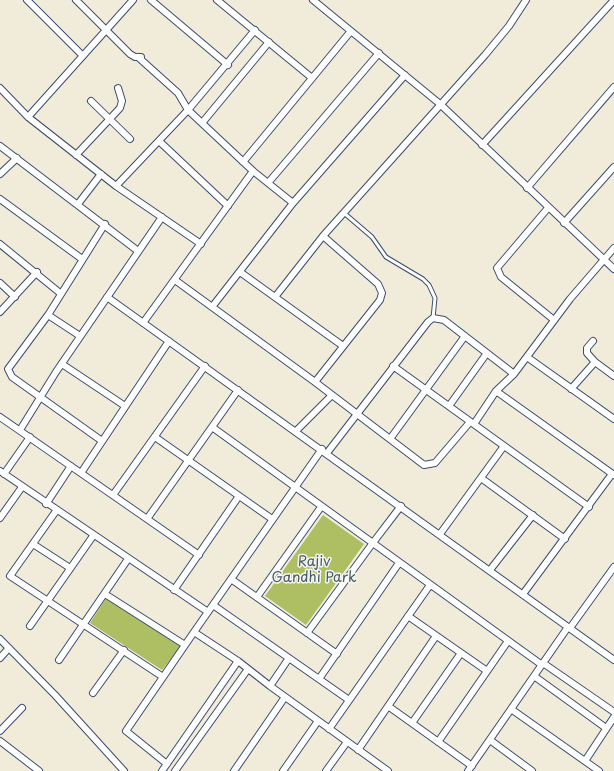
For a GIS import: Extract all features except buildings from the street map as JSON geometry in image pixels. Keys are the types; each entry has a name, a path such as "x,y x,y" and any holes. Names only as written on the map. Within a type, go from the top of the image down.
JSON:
{"street":[{"path":"27,0 83,56"},
{"path":"76,0 130,54 141,57 178,93 188,110 243,162 293,203"},
{"path":"28,117 133,0"},
{"path":"217,0 312,78"},
{"path":"482,145 614,0"},
{"path":"154,1 228,65"},
{"path":"315,1 440,104 564,224 614,269"},
{"path":"275,297 323,236 504,31 523,1"},
{"path":"116,186 188,110 228,65 255,30"},
{"path":"243,162 351,31"},
{"path":"202,123 270,42"},
{"path":"268,183 379,53"},
{"path":"212,307 293,203 405,75"},
{"path":"527,188 614,87"},
{"path":"0,88 28,117 116,186 201,244"},
{"path":"76,154 109,120 122,104 118,88"},
{"path":"91,101 130,139"},
{"path":"158,141 228,206"},
{"path":"0,146 105,224 138,251"},
{"path":"0,174 17,158"},
{"path":"564,224 614,167"},
{"path":"143,323 254,171"},
{"path":"78,204 101,174"},
{"path":"0,199 82,259"},
{"path":"548,208 497,268 502,277 554,320"},
{"path":"20,430 80,336 162,217"},
{"path":"102,441 12,377 8,369 48,315 60,293 105,224"},
{"path":"315,382 380,300 382,293 378,284 323,236"},
{"path":"0,244 60,293"},
{"path":"175,280 424,464 430,465 440,459 472,423 496,391 514,374 554,320 614,248"},
{"path":"0,312 36,272"},
{"path":"240,272 343,346"},
{"path":"0,284 15,297"},
{"path":"107,297 401,506 614,660"},
{"path":"48,315 80,336"},
{"path":"167,764 126,731 294,488 357,414 428,322 433,318 444,320 514,374"},
{"path":"390,439 465,336"},
{"path":"81,473 169,341"},
{"path":"593,341 586,348 586,351 595,362 614,376"},
{"path":"449,406 487,353"},
{"path":"526,357 614,419"},
{"path":"571,390 595,362"},
{"path":"62,364 125,406"},
{"path":"113,496 204,366"},
{"path":"393,366 589,508"},
{"path":"147,519 238,390"},
{"path":"496,391 613,475 523,594"},
{"path":"296,431 332,395"},
{"path":"0,417 199,555"},
{"path":"212,428 508,641 614,712"},
{"path":"30,437 2,473 93,536 208,612"},
{"path":"155,437 272,519"},
{"path":"440,534 504,446"},
{"path":"46,504 71,466"},
{"path":"481,478 565,539"},
{"path":"0,518 22,487"},
{"path":"174,590 239,496"},
{"path":"307,633 401,506"},
{"path":"257,597 321,507"},
{"path":"56,511 10,576 164,676"},
{"path":"490,570 533,515"},
{"path":"30,626 93,536"},
{"path":"33,544 70,568"},
{"path":"59,660 128,559"},
{"path":"319,679 399,563"},
{"path":"388,706 438,742 470,768 542,664 614,567"},
{"path":"231,579 337,654"},
{"path":"329,729 430,585"},
{"path":"105,594 185,645"},
{"path":"213,605 349,700"},
{"path":"408,616 487,671"},
{"path":"194,632 238,661 358,750 379,769 388,771"},
{"path":"358,750 436,636"},
{"path":"0,639 55,695 124,771"},
{"path":"438,742 508,641"},
{"path":"0,658 9,648"},
{"path":"93,693 124,650"},
{"path":"412,723 461,653"},
{"path":"270,686 289,658"},
{"path":"162,771 238,661"},
{"path":"175,771 248,669"},
{"path":"534,676 606,728"},
{"path":"234,771 285,697"},
{"path":"0,731 22,708"},
{"path":"511,709 585,761 595,770"},
{"path":"585,761 614,717"},
{"path":"283,771 318,721"},
{"path":"490,740 532,771"},
{"path":"0,741 38,771"},
{"path":"326,771 347,742"}],"lane":[{"path":"344,213 372,237 386,257 422,279 429,285 435,298 433,318"}],"green space":[{"name":"Rajiv Gandhi Park","path":"323,515 364,544 306,625 265,596"},
{"path":"107,597 181,646 162,670 90,623"}]}
